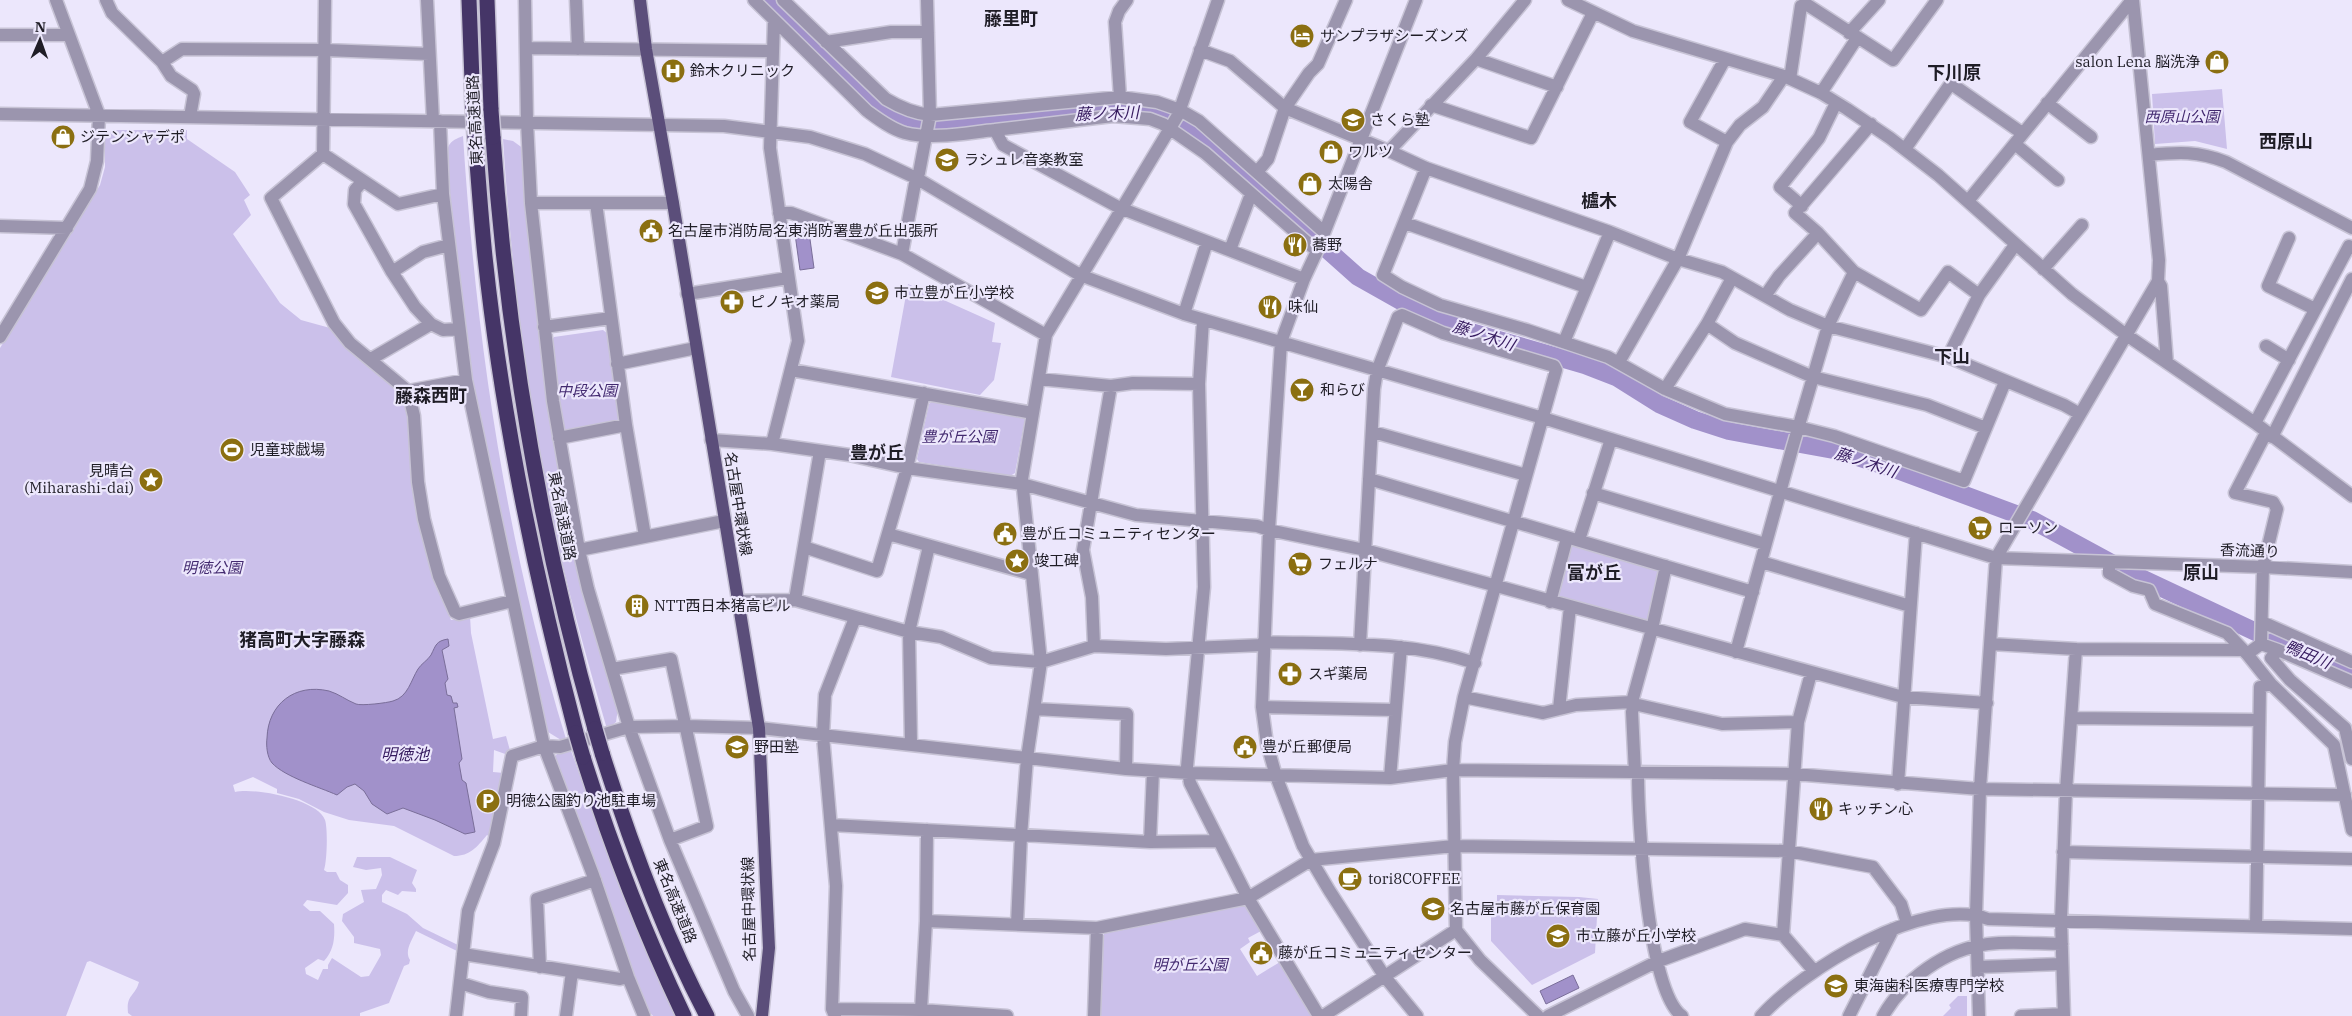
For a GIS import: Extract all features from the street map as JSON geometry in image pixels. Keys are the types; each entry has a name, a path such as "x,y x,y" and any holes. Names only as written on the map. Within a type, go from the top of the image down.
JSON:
{"highway":[{"name":"東名高速道路","path":"469,0 473,108 485,256 506,414 531,546 552,643 583,757 625,881 652,950 684,1016"},
{"name":"東名高速道路","path":"487,0 493,137 503,254 524,412 548,542 569,638 602,753 644,873 671,940 707,1016"}],"main road":[{"name":"名古屋中環状線","path":"640,0 646,49 673,203 758,728 769,948 762,1016"}],"street":[{"path":"0,338 90,189 97,161 99,115 56,0"},
{"path":"106,0 112,13 162,62 171,76 192,90 194,94 190,117"},
{"path":"325,0 323,154 271,198 334,323 350,343 408,391 414,416 418,482 424,520 439,576 454,612 459,614 512,602"},
{"path":"427,0 429,54 443,194 466,380 512,602 544,746 644,1016"},
{"path":"525,0 527,122 531,203 544,328 559,438 579,550 588,589 629,728 670,840 734,991 748,1016"},
{"path":"576,0 578,49"},
{"path":"754,0 867,111 902,132 928,134 995,130 1113,116 1199,121 1324,232"},
{"path":"783,0 886,99 906,110 930,116 1120,97 1157,102 1206,153 1317,251"},
{"path":"902,254 916,178 919,173 928,134 930,116 927,0"},
{"path":"1120,97 1115,22 1119,11 1127,0"},
{"path":"1017,924 1027,758 1041,662 1022,484 1046,335 1120,208 1175,119 1218,0"},
{"path":"1257,172 1268,159 1285,108 1309,73 1318,64 1346,0"},
{"path":"1416,0 1317,251 1304,278 1281,342 1263,644 1262,707 1267,744 1276,776 1294,824 1311,860 1385,977 1417,1016"},
{"path":"1389,150 1476,59 1525,0"},
{"path":"1568,0 1633,31 1787,78 1821,93 1871,124 1905,149 1968,201 2072,294 2125,334 2255,423 2352,496"},
{"path":"1821,93 1853,35 1878,0"},
{"path":"1619,362 1678,259 1727,142 1740,124 1763,107 1787,78 1801,6 1806,4 1893,60 1937,0"},
{"path":"1968,201 2133,0"},
{"path":"1979,1016 1976,915 1980,789 1996,558 2125,334 2158,281 2159,260 2133,0"},
{"path":"1431,105 1531,138 1593,13"},
{"path":"772,444 798,341 770,148 774,20"},
{"path":"826,42 891,32 928,32"},
{"path":"0,35 68,35"},
{"path":"526,48 772,51"},
{"path":"162,62 182,49 325,50 429,54"},
{"path":"1200,50 1230,61 1285,108 1389,150 1426,168 1610,232 1678,259 1722,272 1790,310 1828,326 1948,357 2005,382 2064,404 2080,414"},
{"path":"1476,59 1557,87"},
{"path":"1725,59 1690,122 1727,142"},
{"path":"1905,149 1949,86 1953,85 2022,133"},
{"path":"1802,206 1780,187 1819,138 1836,103"},
{"path":"2048,103 2091,137"},
{"name":"香流通り","path":"0,114 659,124 724,126 770,130 810,137 884,162 916,178 1080,275 1184,314 1543,418 1996,558 2352,572"},
{"path":"1871,124 1794,213 1818,233 1854,272 1921,310 1948,272 1979,295"},
{"path":"995,130 1003,145 1120,208 1304,278"},
{"path":"2015,144 2058,180"},
{"path":"2149,155 2182,152 2206,154 2226,162 2352,228"},
{"path":"323,154 362,182 398,204 443,194"},
{"path":"1426,168 1383,275 1402,288 1440,305 1564,342 1619,362 1665,389 1725,414 1798,427 1834,436 1964,481 2005,382"},
{"path":"362,182 355,190 354,204 392,272 415,307 430,324 443,330 459,329"},
{"path":"1230,250 1251,194"},
{"path":"531,203 673,203"},
{"path":"596,203 617,364 645,536"},
{"path":"779,213 790,213 902,254 1046,335"},
{"path":"1405,222 1586,287"},
{"path":"2043,269 2082,225"},
{"path":"0,226 67,228"},
{"path":"1564,342 1610,232"},
{"path":"1766,296 1779,276 1818,233"},
{"path":"2289,238 2268,286 2316,309"},
{"path":"1184,314 1207,242"},
{"path":"392,272 423,252 449,245"},
{"path":"1948,357 1979,295 2016,245"},
{"path":"2255,423 2349,246 2352,248"},
{"path":"1736,652 1828,326 1854,272"},
{"path":"687,294 788,278"},
{"path":"1665,389 1707,324 1732,278"},
{"path":"2261,644 2263,567 2277,509 2273,502 2235,493 2269,435 2352,279"},
{"path":"2158,281 2161,286 2167,363"},
{"path":"1360,644 1377,371 1398,317 1402,315 1443,333 1554,366 1556,370 1543,418 1464,697 1455,742 1453,770 1456,930 1480,960 1538,1016"},
{"path":"544,328 611,318"},
{"path":"1202,320 1199,384 1204,587 1186,767 1190,783 1248,898 1319,1016"},
{"path":"370,359 430,324"},
{"path":"1707,324 1735,343 1813,377 1927,405 1986,428"},
{"path":"2266,346 2289,360"},
{"path":"617,364 696,348"},
{"path":"791,370 1034,413"},
{"path":"1039,379 1111,386 1133,383 1199,384"},
{"path":"408,391 466,380"},
{"path":"1094,646 1092,597 1083,550 1111,386"},
{"path":"804,548 877,571 907,468 924,393"},
{"path":"559,438 626,425"},
{"path":"1373,432 1526,475"},
{"path":"1550,602 1573,539 1593,493 1611,439"},
{"path":"712,440 772,444 849,455 907,468 1022,484 1136,515 1257,526 1365,550 1652,630 1903,697 1987,703"},
{"path":"795,600 820,451"},
{"path":"1370,479 1753,592"},
{"path":"1593,493 1765,544"},
{"path":"579,550 724,521"},
{"path":"1898,784 1916,533"},
{"path":"888,534 1031,574"},
{"path":"911,744 909,632 929,546"},
{"path":"1761,562 1910,606"},
{"path":"2110,563 2109,573 2133,586 2149,590 2155,604 2227,633 2260,669 2266,686 2260,720 2256,926"},
{"path":"1666,566 1632,712 1641,848 1656,962 1674,1014"},
{"path":"737,601 795,600 909,632 941,637 991,658 1041,662 1094,646 1166,649 1263,644 1360,644 1426,650 1475,663"},
{"path":"1560,710 1570,607"},
{"path":"855,618 825,695 822,736 836,886 834,1012 921,1010 1007,1016"},
{"path":"2262,622 2352,662"},
{"path":"1991,644 2076,649 2245,652 2261,644"},
{"path":"2261,644 2274,654 2352,682"},
{"path":"1390,778 1401,647"},
{"path":"2021,1016 2064,1015 2060,920 2066,791 2076,649"},
{"path":"2260,669 2274,654"},
{"path":"2274,654 2290,680 2345,728 2352,757 2337,758"},
{"path":"612,669 671,659 707,826 670,840"},
{"path":"1783,935 1798,722 1812,673"},
{"path":"2266,686 2334,745 2351,823"},
{"path":"1464,697 1543,713 1576,705 1633,703 1722,724 1798,722"},
{"path":"1262,707 1395,710"},
{"path":"1035,709 1127,714 1126,770"},
{"path":"2071,718 2260,720"},
{"path":"456,1016 468,911 494,844 512,756 544,746 560,748 629,728 686,726 758,728 1126,770 1188,773 1390,778 1453,770 1794,774 1898,784 1980,789 2345,795"},
{"path":"1150,842 1153,771"},
{"path":"831,825 1150,842 1219,841"},
{"path":"921,1010 926,921 927,830"},
{"path":"926,921 1097,928 1248,898 1311,860 1454,846 1788,851 1873,867 1901,904 1907,923"},
{"path":"2063,852 2352,859"},
{"path":"540,967 536,899 595,880"},
{"path":"1761,1016 1814,971 1848,950 1907,923 1933,918 1976,915 1988,919 2352,929"},
{"path":"1094,1016 1097,928"},
{"path":"1548,1016 1656,962 1744,929 1783,935 1814,971"},
{"path":"1323,1016 1456,930"},
{"path":"1849,1016 1893,930"},
{"path":"1883,1016 1900,992 1919,974 1942,960 1977,946 1989,944 2062,944"},
{"path":"463,954 620,979 628,977"},
{"path":"1978,967 2062,964"},
{"path":"566,1016 572,972"},
{"path":"460,983 489,992 522,997 521,1016"}],"green space":[{"name":"西原山公園","path":"2222,89 2227,149 2195,141 2155,144 2152,94"},
{"name":"明徳公園","path":"112,130 187,130 187,139 235,172 250,195 244,200 251,215 233,234 280,303 301,320 330,328 360,358 404,395 413,431 414,497 428,554 451,620 470,616 471,633 493,739 506,736 511,754 508,755 494,750 493,772 504,773 490,837 487,835 473,850 460,856 454,856 394,826 349,820 324,812 299,799 277,793 277,789 253,777 233,785 235,792 256,791 299,801 311,806 325,820 327,845 324,870 336,872 340,880 348,885 348,893 337,905 307,900 303,905 310,911 320,911 334,924 333,944 330,953 324,961 318,959 305,968 306,974 318,980 323,969 328,969 332,958 361,977 369,976 381,955 380,949 354,943 354,937 342,921 343,914 364,902 361,890 376,889 382,875 381,868 366,870 353,867 357,857 390,857 417,870 412,883 416,892 402,891 398,895 386,890 382,895 382,902 407,914 423,928 458,945 457,951 416,931 408,949 409,964 404,966 389,1003 360,1013 360,1016 132,1016 128,1013 128,1002 139,982 90,961 87,962 66,1016 0,1016 0,348 100,185 105,167 105,138"},
{"path":"463,136 476,289 485,365 497,440 510,516 526,591 566,739 561,740 548,732 544,723 492,488 477,409 459,284 447,158 450,144"},
{"path":"503,139 513,141 524,149 545,375 618,708 616,722 607,729 570,593 541,465 520,325"},
{"path":"908,284 995,323 992,342 1001,343 994,380 980,395 891,377"},
{"name":"中段公園","path":"603,330 608,334 620,416 617,421 566,430 562,428 551,342 554,337"},
{"name":"豊が丘公園","path":"932,401 1022,415 1025,419 1015,473 1010,476 919,462 917,459 929,404"},
{"path":"1574,543 1659,567 1662,574 1651,619 1645,622 1559,599 1555,593 1568,546"},
{"path":"570,748 646,950 676,1016 653,1016 647,1009 554,758 560,750"},
{"path":"1497,895 1598,899 1595,953 1532,985 1491,941 1491,901 1497,901"},
{"name":"明が丘公園","path":"1243,903 1247,905 1261,931 1248,938 1250,942 1240,949 1257,976 1280,962 1311,1016 1100,1016 1103,935 1107,931"},
{"path":"1958,996 1967,996 1967,1016 1943,1016 1951,1008 1949,1005"}],"water":[{"path":"809,232 814,268 800,270 795,234"},
{"name":"明徳池","path":"448,639 449,646 442,650 448,679 445,683 447,695 451,696 453,703 457,703 458,707 454,708 462,759 459,763 462,780 466,783 475,832 465,834 403,808 387,814 372,804 364,791 355,784 347,787 337,795 285,773 272,763 267,747 269,726 272,715 286,699 295,693 317,689 333,692 359,705 393,701 406,692 418,669 430,657 437,644"},
{"path":"1573,975 1579,988 1546,1004 1540,991"}],"waterway":[{"name":"藤ノ木川","path":"766,0 880,114 904,121 954,126 1005,123 1123,110 1141,111 1164,116 1184,126 1203,139 1358,277 1413,308 1474,333 1585,365 1616,377 1659,404 1695,420 1729,431 1839,451 1900,471 2032,520 2126,571 2275,641 2352,673"}],"place":[{"name":"サンプラザシーズンズ","path":"1302,36"},
{"name":"salon Lena 脳洗浄","path":"2217,62"},
{"name":"鈴木クリニック","path":"673,71"},
{"name":"さくら塾","path":"1353,120"},
{"name":"ジテンシャデポ","path":"63,137"},
{"name":"ワルツ","path":"1331,152"},
{"name":"ラシュレ音楽教室","path":"947,160"},
{"name":"太陽舎","path":"1310,184"},
{"name":"名古屋市消防局名東消防署豊が丘出張所","path":"651,231"},
{"name":"蕎野","path":"1295,245"},
{"name":"市立豊が丘小学校","path":"877,293"},
{"name":"ピノキオ薬局","path":"732,302"},
{"name":"味仙","path":"1270,307"},
{"name":"和らび","path":"1302,390"},
{"name":"児童球戯場","path":"232,450"},
{"name":"見晴台 (Miharashi-dai)","path":"151,480"},
{"name":"ローソン","path":"1980,528"},
{"name":"豊が丘コミュニティセンター","path":"1005,534"},
{"name":"竣工碑","path":"1017,561"},
{"name":"フェルナ","path":"1300,564"},
{"name":"NTT西日本猪高ビル","path":"637,606"},
{"name":"スギ薬局","path":"1290,674"},
{"name":"野田塾","path":"737,747"},
{"name":"豊が丘郵便局","path":"1245,747"},
{"name":"明徳公園釣り池駐車場","path":"488,801"},
{"name":"キッチン心","path":"1821,809"},
{"name":"tori8COFFEE","path":"1350,879"},
{"name":"名古屋市藤が丘保育園","path":"1433,909"},
{"name":"市立藤が丘小学校","path":"1558,936"},
{"name":"藤が丘コミュニティセンター","path":"1261,953"},
{"name":"東海歯科医療専門学校","path":"1836,986"}],"district":[{"name":"藤里町","path":"1011,19"},
{"name":"下川原","path":"1954,73"},
{"name":"西原山","path":"2286,142"},
{"name":"櫨木","path":"1599,201"},
{"name":"下山","path":"1952,357"},
{"name":"藤森西町","path":"431,396"},
{"name":"豊が丘","path":"877,453"},
{"name":"富が丘","path":"1594,573"},
{"name":"原山","path":"2201,573"},
{"name":"猪高町大字藤森","path":"302,640"}],"water label":[{"name":"鴨田川","path":"2308,654"}]}
